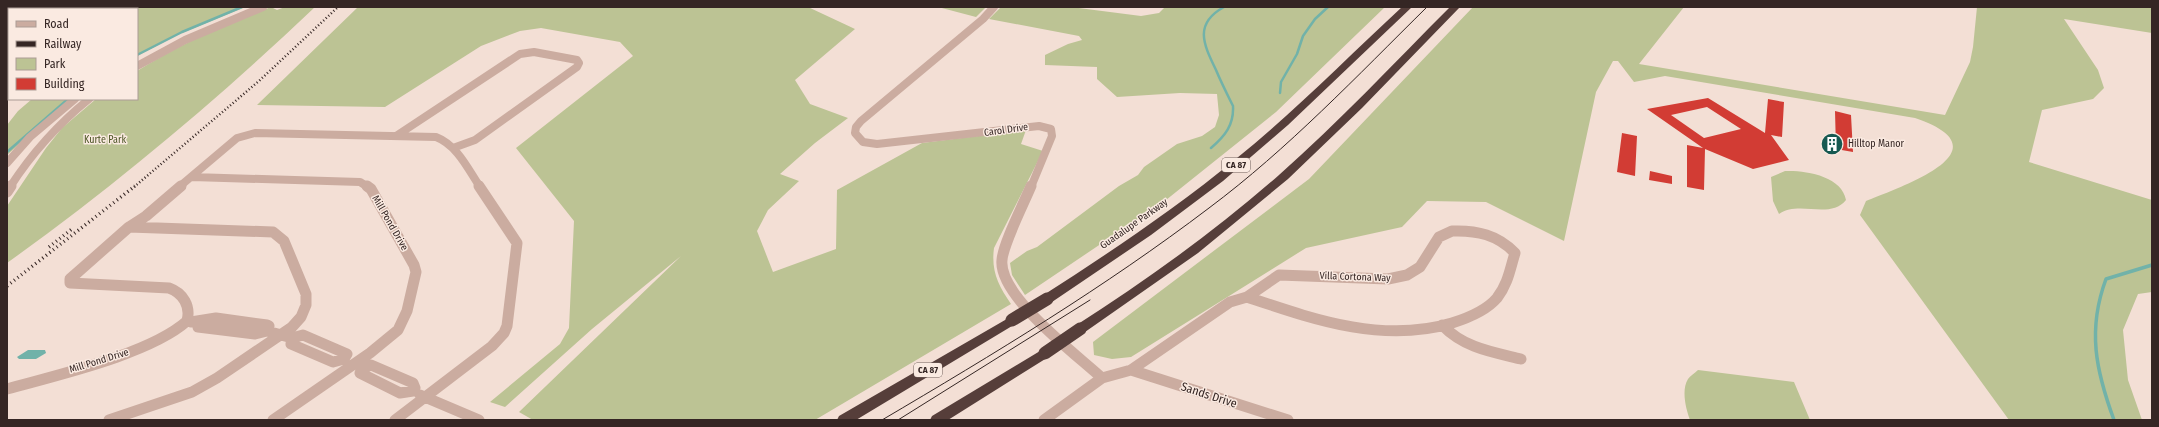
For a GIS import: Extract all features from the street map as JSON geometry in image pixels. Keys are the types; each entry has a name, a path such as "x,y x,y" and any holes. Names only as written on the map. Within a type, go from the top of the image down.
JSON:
{"highway":[{"name":"Guadalupe Parkway","path":"844,420 1047,299 1133,243 1242,160 1285,123 1407,7"},
{"path":"937,420 1080,330 1168,269 1259,199 1344,118 1455,7"}],"street":[{"path":"138,57 174,39 248,7"},
{"path":"138,65 185,40 263,7"},
{"name":"Carol Drive","path":"994,7 984,19 861,121 856,127 855,133 863,142 877,144 1039,126 1051,129 1052,136 1002,256 1001,269 1017,298 1045,327 1102,378"},
{"path":"396,136 520,54 534,52 577,60 579,64 577,67 492,128 475,140 453,148"},
{"path":"7,163 30,137 74,100"},
{"path":"7,192 22,167 46,136 88,100"},
{"path":"394,420 424,398 500,338 507,326 517,243 453,148 446,141 436,137 251,134 233,140 192,178 129,228 76,272 70,279 70,283 81,285 159,287 172,290 184,298 192,322 198,327 255,334 267,331 286,337 290,344 333,362 354,364 362,375 400,393 412,391 424,398 479,420"},
{"name":"Mill Pond Drive","path":"192,178 352,181 365,185 371,189 414,264 416,272 403,322 389,339 273,420"},
{"path":"109,420 192,392 217,378 286,337 301,317 306,305 306,294 284,241 278,235 266,231 129,228"},
{"name":"Villa Cortona Way","path":"1131,370 1230,302 1247,297 1257,292 1268,280 1279,275 1388,279 1406,276 1418,270 1440,236 1446,232 1468,231 1488,235 1503,242 1515,253 1507,282 1494,301 1470,316 1442,325 1408,331 1362,329 1321,320 1247,297"},
{"name":"Mill Pond Drive","path":"7,389 156,341 192,322"},
{"path":"1442,325 1449,334 1467,345 1521,359"},
{"path":"1044,420 1102,378 1131,370"},
{"name":"Sands Drive","path":"1131,370 1288,420"}],"green space":[{"path":"7,7 245,7 177,35 138,55 138,8 8,8 7,34"},
{"name":"Kurte Park","path":"271,7 277,10 285,7 315,7 241,75 166,140 87,203 7,263 7,206 46,148 62,128 95,100 138,100 138,70 169,52 236,21"},
{"path":"358,7 808,7 855,29 795,80 810,104 848,118 815,143 780,174 799,181 768,210 757,231 773,272 836,249 837,190 922,143 1026,130 1021,144 1043,151 994,248 993,256 996,278 1011,304 815,420 533,420 519,412 681,256 592,329 505,407 490,402 560,344 569,328 574,221 516,148 633,56 620,42 541,28 520,31 481,46 385,107 257,105"},
{"path":"938,7 986,7 976,17"},
{"path":"1001,7 1071,7 1141,16 1159,13 1165,7 1385,7 1276,112 1166,200 1025,295 1012,275 1010,263 1027,251 1037,247 1119,186 1138,175 1144,167 1177,144 1202,136 1215,127 1219,115 1217,94 1180,93 1117,97 1097,79 1097,67 1045,65 1045,55 1068,44 1082,40 1079,36 989,19"},
{"path":"1473,7 1684,7 1639,64 1945,115 1970,62 1977,7 2152,7 2152,33 2064,19 2098,70 2104,88 2093,99 2042,110 2029,162 2152,200 2152,292 2138,294 2123,330 2128,380 2142,420 2009,420 1860,215 1866,201 1923,177 1940,166 1951,154 1952,142 1941,130 1915,118 1665,76 1634,82 1618,61 1613,61 1596,92 1564,241 1486,202 1427,201 1402,227 1306,248 1131,357 1112,359 1094,355 1093,342 1309,179"},
{"path":"31,100 70,100 7,155 7,125 18,111"},
{"path":"1785,171 1812,173 1822,176 1838,185 1846,200 1839,206 1832,209 1796,209 1787,210 1779,214 1773,201 1771,177"},
{"path":"1698,370 1794,382 1810,420 1690,420 1686,405 1685,388 1688,379"}],"water":[{"path":"28,350 45,350 46,353 36,359 19,359 17,357"}],"building":[{"path":"1708,98 1765,133 1768,99 1784,102 1782,137 1771,135 1789,160 1753,169 1705,149 1704,190 1687,187 1687,145 1703,148 1647,109","holes":["1707,107 1741,129 1704,138 1671,115"]},
{"path":"1835,111 1851,115 1853,152 1836,149"},
{"path":"1622,133 1637,136 1635,176 1617,172"},
{"path":"1650,171 1672,176 1672,184 1649,180"}],"waterway":[{"path":"138,54 182,32 242,7"},
{"path":"1211,148 1228,130 1233,113 1233,106 1208,52 1204,36 1208,20 1224,7"},
{"path":"1280,93 1281,82 1297,54 1303,36 1315,19 1328,7"},
{"path":"7,152 67,100"},
{"path":"2114,420 2102,384 2096,350 2095,333 2100,298 2106,279 2152,265"}],"tram line":[{"path":"882,420 1048,319 1130,265 1209,208 1294,137 1427,7"},
{"path":"898,420 1090,300"}],"railway":[{"path":"134,187 259,81 338,7"},
{"path":"7,286 135,186"},
{"path":"49,247 72,229"}],"place":[{"name":"Hilltop Manor","path":"1832,144"}]}
